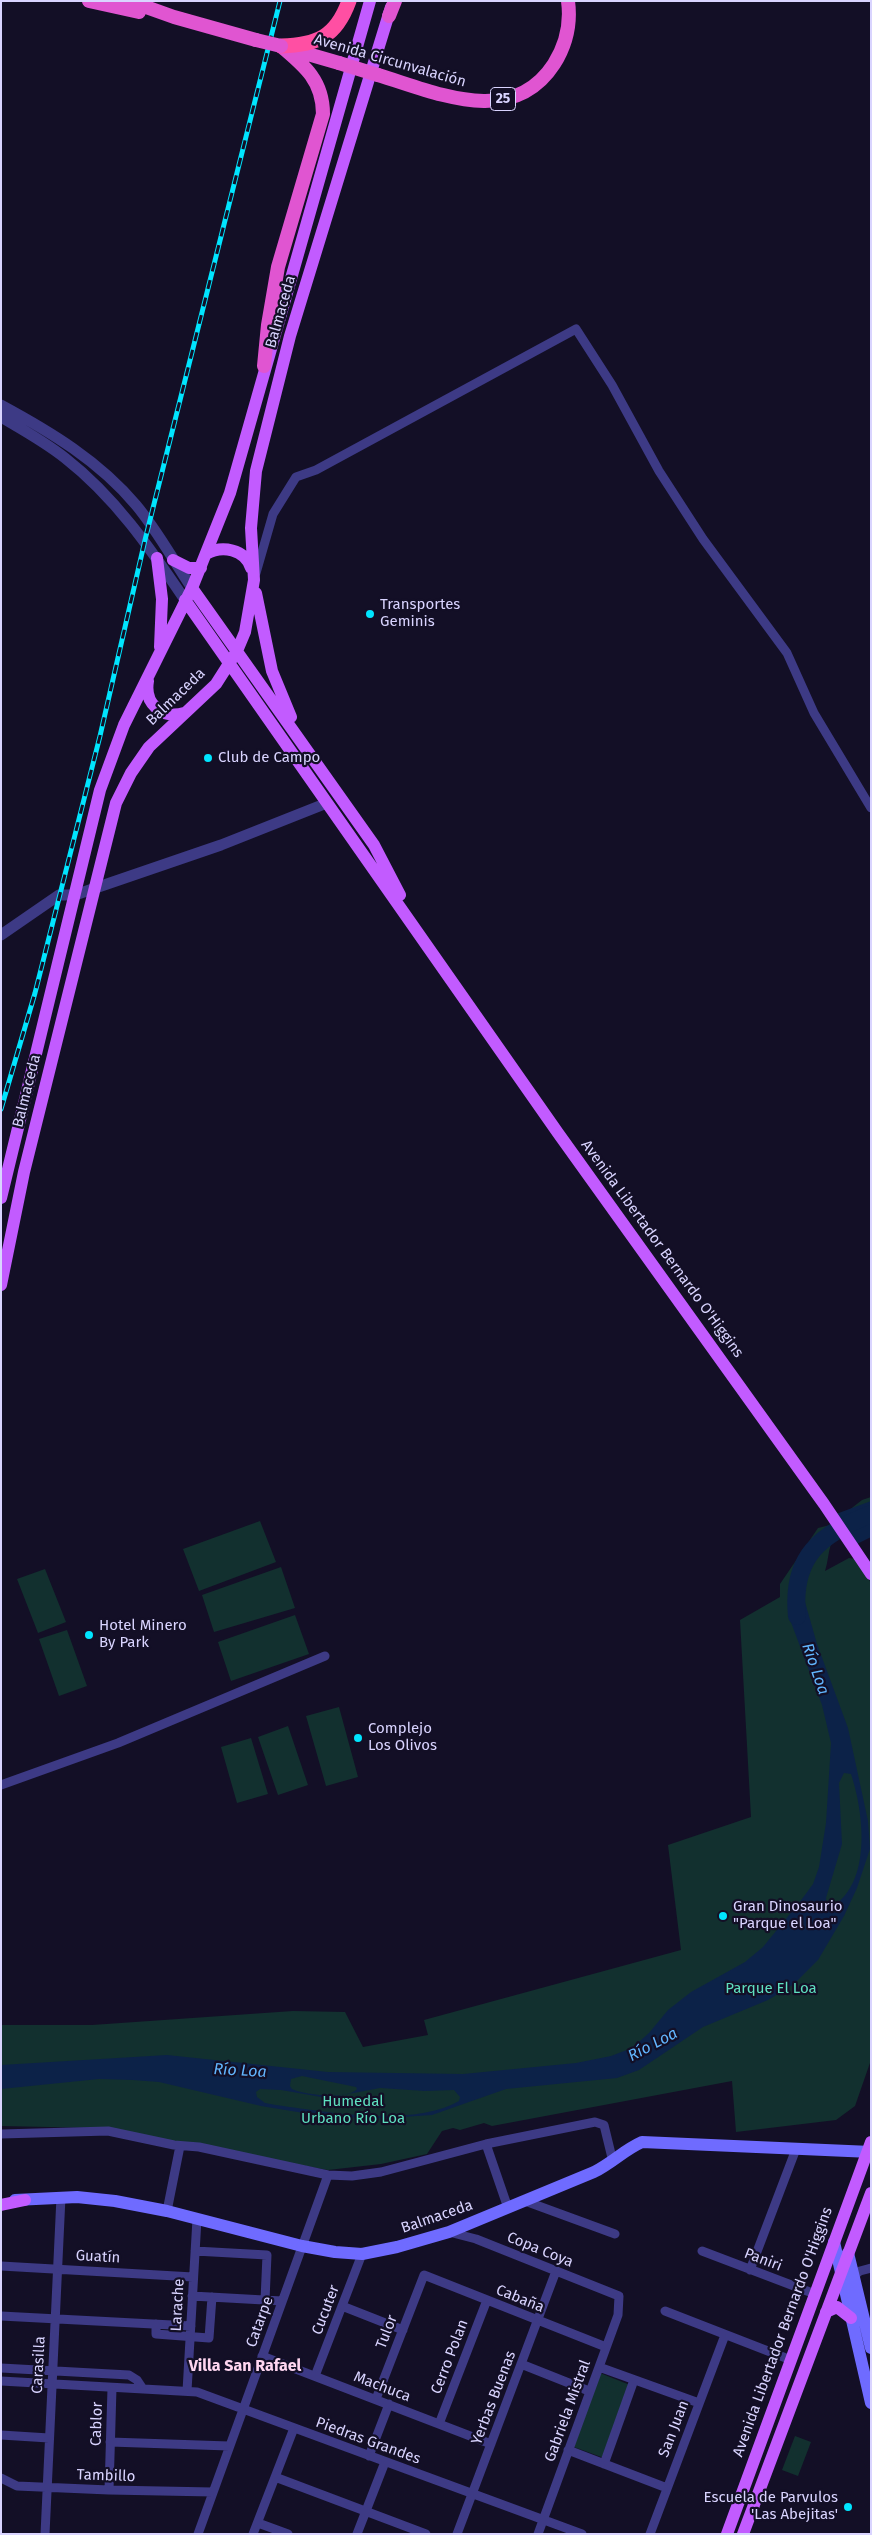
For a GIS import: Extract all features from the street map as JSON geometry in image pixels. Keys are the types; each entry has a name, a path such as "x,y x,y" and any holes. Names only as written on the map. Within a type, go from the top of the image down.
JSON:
{"highway":[{"name":"Avenida Circunvalación","path":"89,1 137,12 174,17"},
{"name":"Avenida Circunvalación","path":"128,1 174,17 281,46 471,102 494,101 516,95 544,76 557,58 568,28 568,1"},
{"path":"281,46 305,45 328,35 340,21 349,1"},
{"path":"389,16 394,1"},
{"path":"264,366 268,325 278,267 323,114 322,95 314,76 308,68 281,46"}],"main road":[{"name":"Balmaceda","path":"1,1198 74,895 107,769 124,725 148,681 201,568 237,470 264,366 370,1"},
{"name":"Balmaceda","path":"1,1285 24,1172 94,888 112,819 123,788 150,747 216,684 237,651 245,632 254,580 251,528 256,471 290,336 389,16"},
{"path":"206,554 224,549 237,552 250,564 272,671 306,749"},
{"path":"157,558 162,599 159,655"},
{"path":"173,560 189,568 201,568"},
{"name":"Avenida Libertador Bernardo O'Higgins","path":"192,588 374,846 426,943"},
{"name":"Avenida Libertador Bernardo O'Higgins","path":"185,600 561,1137 824,1504 871,1574"},
{"path":"148,681 147,694 157,709 173,715 184,713"},
{"path":"216,684 231,681 243,683"},
{"name":"Balmaceda","path":"1,2200 61,2197 115,2200 168,2211 302,2246 335,2252 362,2254 397,2248 449,2232 594,2172 613,2162 628,2148 642,2142 857,2153 869,2149"},
{"name":"Avenida Libertador Bernardo O'Higgins","path":"727,2534 869,2149"},
{"path":"742,2534 827,2308 842,2281 848,2253 871,2192"},
{"path":"1,2205 25,2200"},
{"path":"834,2242 871,2403"},
{"path":"848,2253 870,2345"},
{"path":"827,2308 837,2307 851,2318"}],"street":[{"path":"254,580 273,514 296,477 316,470 576,329 612,385 658,471 703,539 787,653 814,713 871,808"},
{"path":"1,405 64,442 103,471 137,506 192,588"},
{"path":"1,417 50,446 78,468 116,506 157,558 185,600"},
{"path":"1,935 59,895 74,895 221,846 327,803"},
{"path":"1,1785 118,1744 324,1656"},
{"path":"1,2134 108,2131 180,2146 199,2147 328,2175 352,2176 381,2172 486,2144 596,2122 604,2125 608,2133 613,2162"},
{"path":"486,2144 508,2208"},
{"path":"168,2211 180,2146"},
{"path":"750,2270 796,2149"},
{"name":"Catarpe","path":"198,2534 328,2175"},
{"name":"Carasilla","path":"45,2534 61,2197"},
{"path":"525,2201 615,2234"},
{"name":"Larache","path":"187,2391 197,2219"},
{"name":"Copa Coya","path":"449,2232 476,2239 618,2296"},
{"path":"195,2251 267,2255 265,2300"},
{"name":"Paniri","path":"702,2251 815,2294"},
{"name":"Cucuter","path":"315,2376 362,2254"},
{"name":"Guatín","path":"1,2266 193,2277"},
{"path":"842,2281 860,2271 871,2268"},
{"name":"Yerbas Buenas","path":"457,2534 556,2271"},
{"name":"Cabaña","path":"424,2275 606,2347"},
{"name":"Tulor","path":"376,2399 424,2275"},
{"path":"192,2296 282,2301"},
{"name":"Gabriela Mistral","path":"538,2534 618,2315 618,2296"},
{"path":"156,2324 156,2334 209,2338 212,2297"},
{"name":"Cerro Polan","path":"439,2424 487,2300"},
{"path":"342,2306 403,2330"},
{"path":"665,2312 791,2360"},
{"path":"1,2316 191,2326"},
{"name":"San Juan","path":"650,2534 725,2335"},
{"name":"Machuca","path":"262,2356 491,2444"},
{"path":"521,2364 590,2391"},
{"path":"599,2367 699,2403"},
{"path":"1,2368 129,2375 137,2380 143,2389"},
{"path":"604,2464 634,2380"},
{"name":"Piedras Grandes","path":"1,2381 197,2392 582,2534"},
{"name":"Cablor","path":"109,2490 112,2388"},
{"path":"369,2456 389,2404"},
{"path":"253,2534 294,2428"},
{"path":"1,2436 50,2438"},
{"path":"110,2442 229,2446"},
{"path":"568,2450 667,2488"},
{"path":"357,2534 385,2462"},
{"path":"275,2477 426,2534"},
{"name":"Tambillo","path":"1,2478 17,2486 47,2488 213,2492"},
{"path":"258,2523 288,2534"}],"green space":[{"name":"Parque El Loa","path":"871,1497 871,1524 848,1528 834,1539 831,1544 825,1571 849,1558 856,1559 871,1583 871,2060 855,2106 836,2120 736,2132 732,2081 492,2126 484,2123 460,2130 453,2128 442,2131 427,2154 381,2164 328,2170 97,2128 1,2126 1,2025 92,2025 293,2011 345,2012 363,2047 428,2035 424,2020 681,1950 668,1845 751,1817 740,1620 780,1597 780,1584 818,1528 830,1525 862,1500"},
{"path":"260,1521 276,1562 199,1591 183,1549"},
{"path":"281,1567 295,1608 214,1632 202,1595"},
{"path":"45,1569 66,1622 38,1633 17,1579"},
{"path":"295,1615 309,1654 231,1681 218,1642"},
{"path":"67,1630 87,1686 59,1696 39,1639"},
{"path":"339,1707 358,1777 326,1786 306,1716"},
{"path":"288,1726 308,1785 278,1795 258,1737"},
{"path":"251,1738 268,1794 237,1803 221,1747"},
{"path":"600,2373 630,2385 604,2458 574,2447"},
{"path":"795,2436 811,2442 798,2476 782,2470"}],"water":[{"path":"871,1501 871,1537 857,1544 836,1514"},
{"path":"796,1593 802,1596 805,1602 817,1644 848,1728 868,1821 870,1849 857,1888 844,1916 818,1960 794,1984 768,2000 703,2027 639,2070 617,2078 506,2089 432,2115 387,2118 328,2117 261,2106 159,2082 133,2080 99,2079 1,2089 1,2065 167,2055 328,2072 463,2074 576,2063 611,2056 632,2048 649,2033 668,2010 691,1992 745,1962 763,1947 813,1884 819,1867 826,1823 831,1743 822,1705 789,1617 788,1599","holes":["844,1773 851,1774 856,1790 861,1827 861,1846 859,1864 854,1881 845,1896 832,1907 827,1904 826,1898 842,1844 839,1783","302,2076 356,2087 357,2089 345,2094 315,2095 292,2089 290,2086 291,2079","380,2088 425,2091 454,2090 460,2097 459,2101 439,2109 417,2114 369,2116 265,2103 257,2097 256,2092 260,2089 281,2090 327,2098"]}],"waterway":[{"name":"Río Loa","path":"797,1616 796,1595 799,1578 813,1550 824,1539 838,1530 871,1514"}],"railway":[{"path":"1,1109 35,993 100,736 145,540 280,1"}],"place":[{"name":"Transportes Geminis","path":"370,614"},
{"name":"Club de Campo","path":"208,758"},
{"name":"Hotel Minero By Park","path":"89,1635"},
{"name":"Complejo Los Olivos","path":"358,1738"},
{"name":"Gran Dinosaurio \"Parque el Loa\"","path":"723,1916"},
{"name":"Escuela de Parvulos 'Las Abejitas'","path":"848,2507"}],"district":[{"name":"Villa San Rafael","path":"245,2367"}],"park label":[{"name":"Humedal Urbano Río Loa","path":"353,2110"}]}
